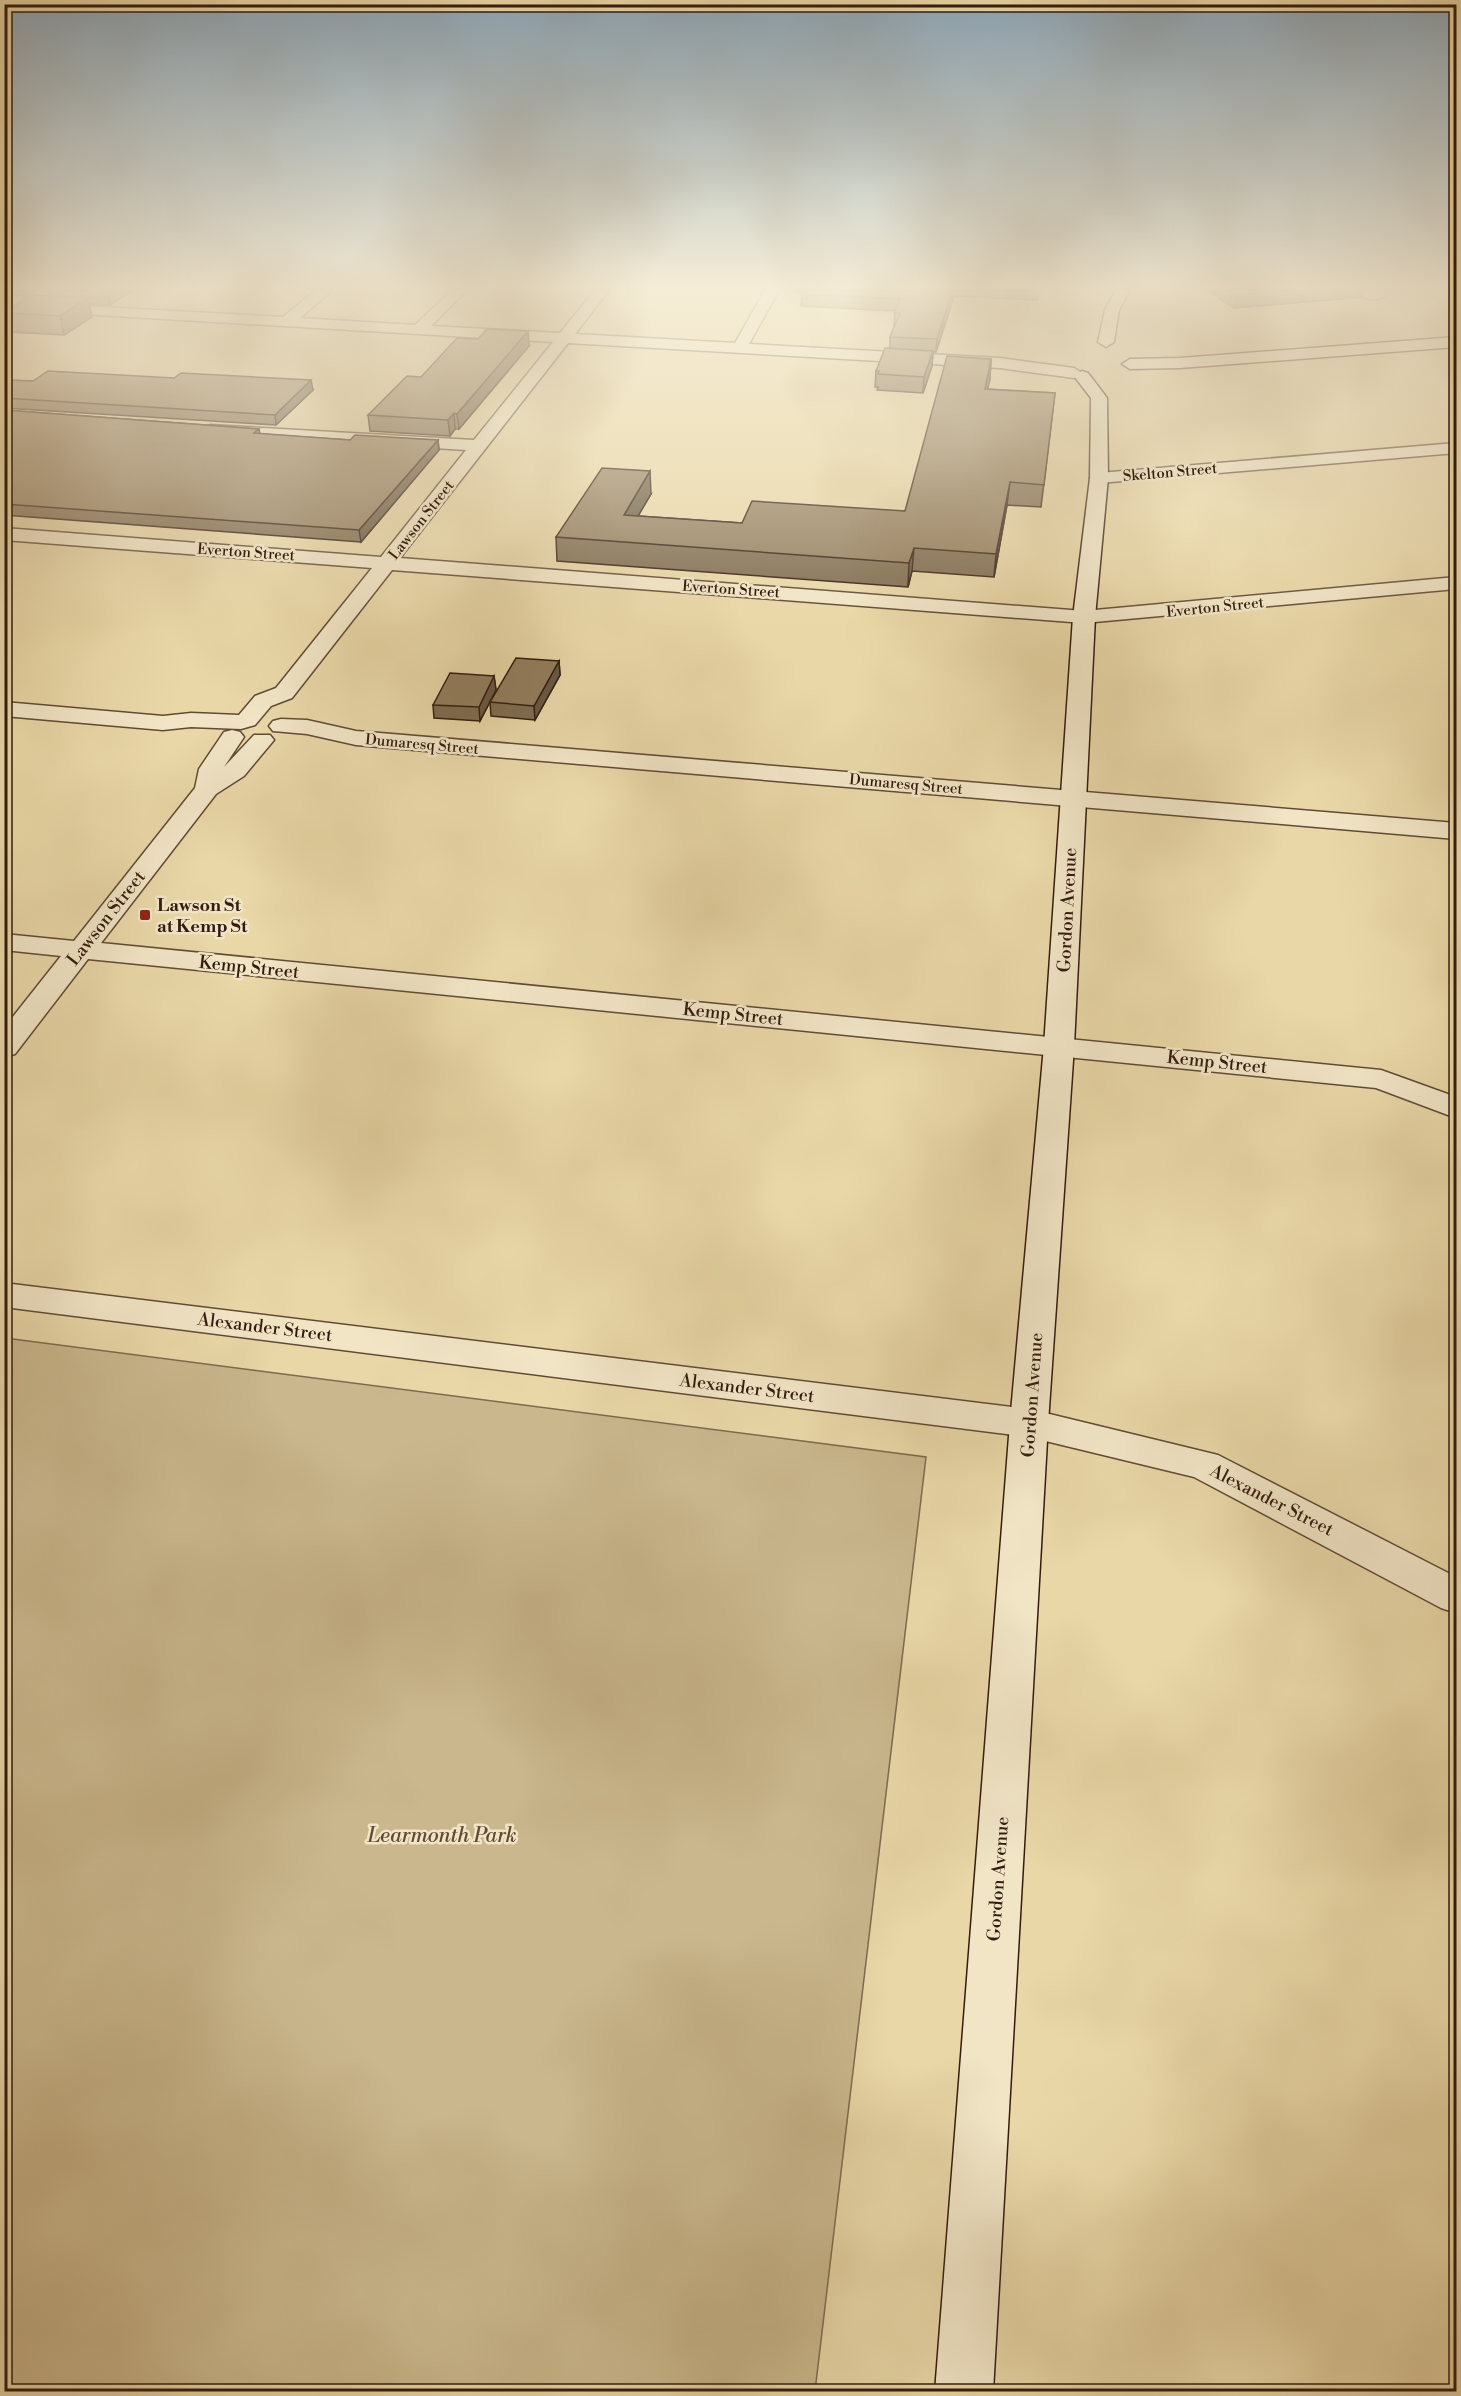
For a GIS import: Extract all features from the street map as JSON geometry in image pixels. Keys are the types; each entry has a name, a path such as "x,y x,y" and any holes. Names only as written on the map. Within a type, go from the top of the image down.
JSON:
{"street":[{"name":"Lawson Street","path":"207,789 211,770 238,728 263,701 284,693 513,402"},
{"name":"Gordon Avenue","path":"964,2391 1029,1423 1059,1046 1084,616 1099,478 1101,402"},
{"path":"193,427 478,446"},
{"name":"Skelton Street","path":"1099,478 1456,448"},
{"name":"Everton Street","path":"4,534 1084,616 1116,616 1456,583"},
{"name":"Lawson Street","path":"4,1048 207,789 235,771 272,731 288,701 284,693"},
{"path":"4,709 163,723 184,732 238,728"},
{"name":"Dumaresq Street","path":"238,728 243,741 272,731 296,741 356,738 1456,831"},
{"name":"Kemp Street","path":"4,942 1381,1079 1456,1108"},
{"name":"Alexander Street","path":"4,1295 1029,1423 1204,1465 1456,1596"}],"green space":[{"name":"Learmonth Park","path":"5,1338 926,1457 815,2391 5,2391"}],"building":[{"path":"65,402 289,402 275,415"},
{"path":"381,402 467,402 448,420 368,415"},
{"path":"935,402 1054,402 1044,485 1010,482 996,554 914,548 909,563 556,537 602,468 650,471 624,515 742,523 752,501 905,511"},
{"path":"4,410 259,429 254,433 350,440 355,435 438,440 359,530 4,504"},
{"path":"516,658 559,661 534,706 490,702"},
{"path":"450,673 494,676 479,707 433,705"}],"place":[{"name":"Lawson St at Kemp St","path":"145,915"}]}
